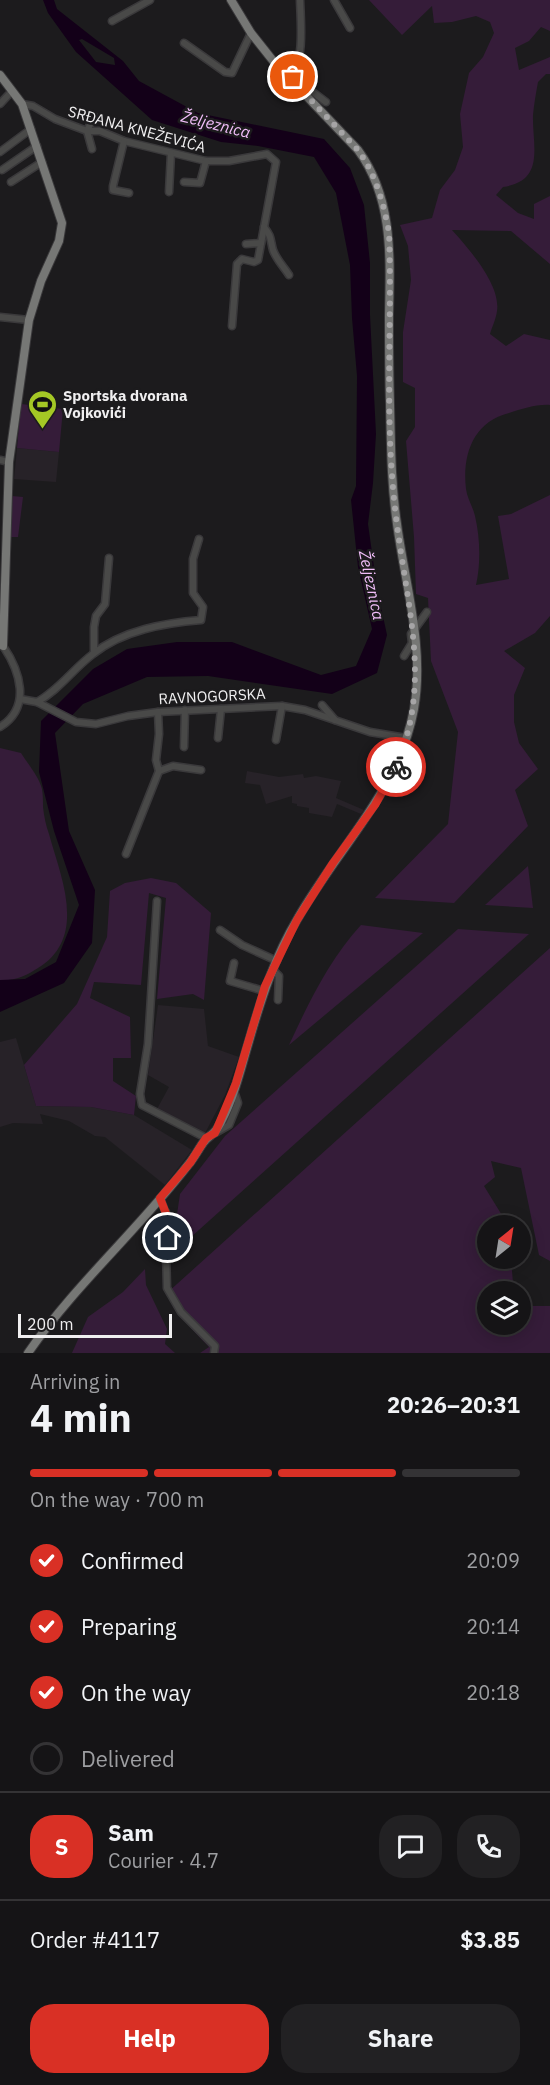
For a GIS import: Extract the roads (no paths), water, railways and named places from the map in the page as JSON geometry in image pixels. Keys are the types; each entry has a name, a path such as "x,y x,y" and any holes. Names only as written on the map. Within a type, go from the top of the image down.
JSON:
{"main road":[{"path":"28,1353 86,1281 190,1163 206,1138 215,1133 234,1090 264,991 277,961 297,920 386,787 406,738 416,690 414,632 396,518 392,472 389,348 390,264 389,232 385,211 367,162 251,33 231,0"},
{"path":"0,75 22,104 60,214 62,231 41,281 29,320 9,462 2,645"}],"street":[{"path":"112,21 150,0"},
{"path":"300,0 301,36 296,71 292,79 326,102"},
{"path":"334,0 350,28"},
{"path":"184,44 225,72 232,73 251,33"},
{"path":"0,104 12,91"},
{"name":"SRĐANA KNEŽEVIĆA","path":"22,104 33,106 55,119 87,131 100,131 124,141 206,161 230,161 267,154 276,162 261,243"},
{"path":"92,149 87,131 94,116"},
{"path":"0,152 31,129"},
{"path":"124,141 113,190 129,193"},
{"path":"2,170 37,146"},
{"path":"169,192 171,153"},
{"path":"184,182 200,183 206,161"},
{"path":"10,182 42,162"},
{"path":"264,227 272,236 272,248 276,256 290,275"},
{"path":"232,326 237,264 242,259 254,262 258,260 261,243 246,244"},
{"path":"0,317 29,320"},
{"path":"0,460 9,462"},
{"path":"39,704 94,653 124,636 155,626 201,620 203,607 193,593 193,559 199,539"},
{"path":"94,653 94,627 96,616 105,604 109,558"},
{"path":"404,656 412,643 411,634 428,612"},
{"path":"0,727 12,716 20,699 15,663 2,645"},
{"name":"RAVNOGORSKA","path":"20,699 39,704 76,722 96,724 158,712 282,706 305,710 370,732 406,738"},
{"path":"321,705 336,721"},
{"path":"276,740 282,706"},
{"path":"218,738 221,709"},
{"path":"184,747 185,710"},
{"path":"126,854 159,771 156,760 159,734 158,712"},
{"path":"159,771 173,766 201,770"},
{"path":"157,901 148,1044 140,1094 142,1105 206,1138"},
{"path":"220,930 242,945 277,961"},
{"path":"234,963 230,981 264,991"},
{"path":"273,970 279,976 278,1000"},
{"path":"160,1198 170,1224 166,1252 167,1288 181,1312 214,1346 214,1353"},
{"path":"153,1243 160,1234 166,1211"}],"water":[{"name":"Željeznica","path":"43,0 54,0 57,9 123,61 139,81 198,113 324,139 350,168 364,205 370,263 370,315 376,434 368,524 377,588 387,635 377,673 332,694 208,676 147,677 83,704 55,733 69,831 95,890 92,943 64,983 0,1012 0,980 25,979 56,962 79,905 54,831 39,772 41,721 93,669 127,649 177,642 232,642 321,675 356,666 372,629 358,567 351,500 356,486 357,376 350,265 336,193 314,157 258,146 221,142 152,120 76,52 48,13","holes":["82,39 114,58 115,65 96,62 79,40"]}],"place":[{"name":"Sportska dvorana Vojkovići","path":"42,430"}]}
